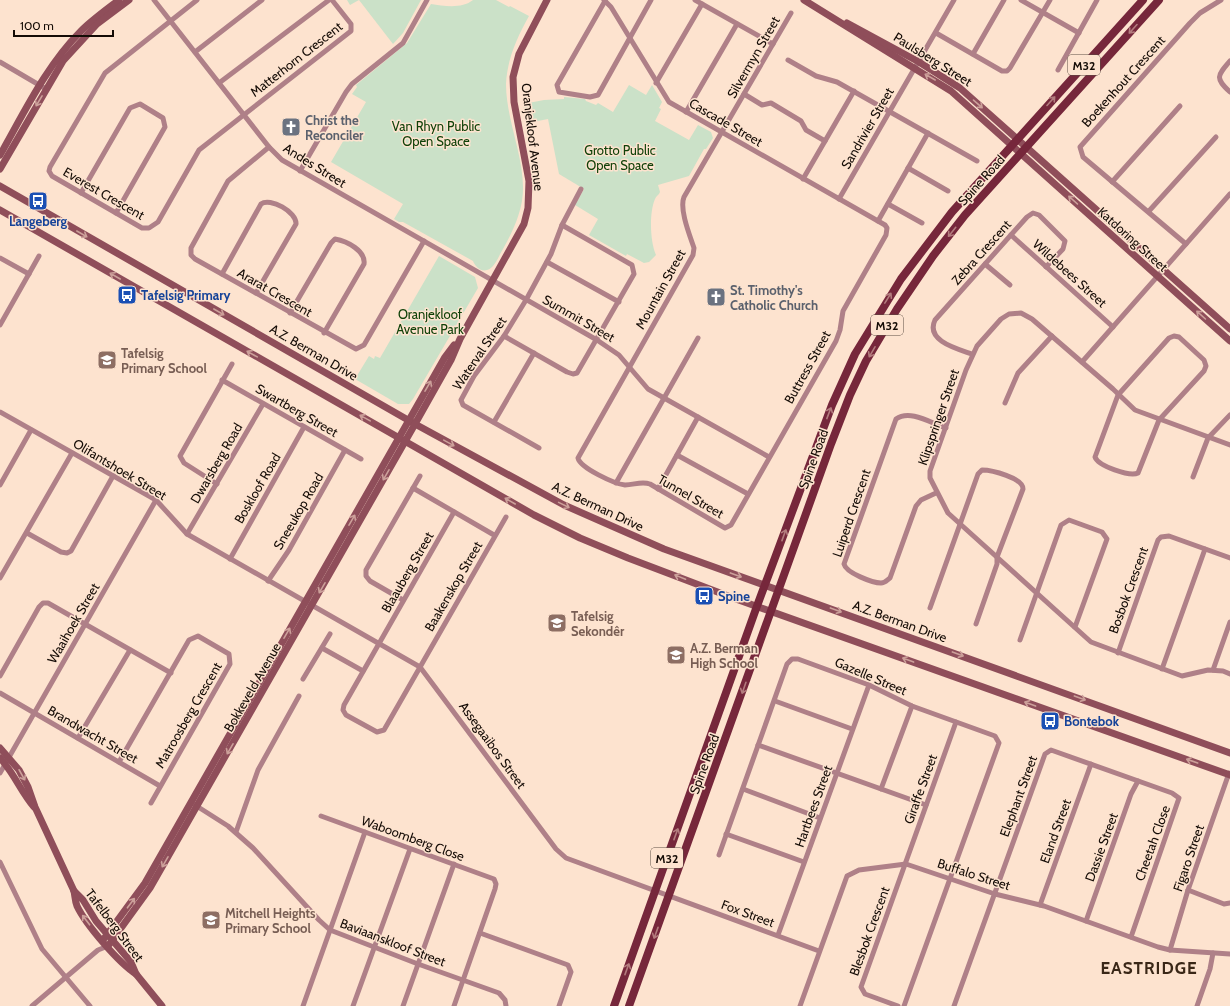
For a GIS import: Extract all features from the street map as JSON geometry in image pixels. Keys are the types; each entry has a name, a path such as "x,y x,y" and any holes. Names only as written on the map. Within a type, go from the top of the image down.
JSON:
{"main road":[{"name":"Spine Road","path":"614,1006 757,606 830,410 855,354 892,292 918,254 952,212 1143,0"},
{"name":"Spine Road","path":"629,1006 831,444 850,395 866,361 897,309 933,256 966,215 1159,0"}],"street":[{"path":"0,169 60,55 80,32 119,0"},
{"path":"0,155 43,87 63,61 85,35 103,19 129,0"},
{"name":"Andes Street","path":"154,0 269,147 282,160 492,281"},
{"name":"Everest Crescent","path":"197,0 104,73 49,171 52,176 142,228 149,228 154,226 199,150 243,114"},
{"path":"195,52 262,0"},
{"name":"Matterhorn Crescent","path":"219,83 331,0 351,24 351,31 243,114"},
{"path":"300,171 346,92 352,84 403,43 427,0"},
{"name":"Oranjekloof Avenue","path":"402,439 451,360 460,339 517,238 528,208 529,181 514,102 514,77 519,54 547,0"},
{"path":"604,0 557,85 558,91 590,97 598,95 651,0"},
{"name":"Cascade Street","path":"604,0 611,7 667,100 722,133 878,221"},
{"path":"695,0 773,44"},
{"name":"Paulsberg Street","path":"805,0 837,19 851,30 960,88 1027,147"},
{"name":"Sandrivier Street","path":"839,199 954,0"},
{"path":"973,54 1004,0"},
{"path":"1021,0 1079,33"},
{"path":"936,33 1002,71 1009,70 1050,0"},
{"path":"1058,70 1098,0"},
{"name":"Boekenhout Crescent","path":"1112,182 1081,154 1082,144 1190,23 1200,13 1221,0"},
{"path":"656,83 702,4"},
{"name":"Silvermyn Street","path":"722,133 791,13"},
{"path":"686,112 737,24"},
{"path":"788,60 816,76 837,82 854,91 977,161"},
{"path":"1230,61 1220,72 1218,78 1220,84 1230,92"},
{"path":"0,62 43,87"},
{"name":"Paulsberg Street","path":"917,65 951,91 1021,154"},
{"path":"803,179 824,140 854,91"},
{"path":"744,94 762,105 771,103 777,106 802,121 806,130 824,140"},
{"path":"81,193 130,108 135,104 140,104 163,118 165,127 116,213"},
{"path":"1180,106 1112,182 1149,211 1186,244"},
{"name":"Mountain Street","path":"579,462 578,458 693,255 694,248 682,203 722,133"},
{"path":"878,221 928,133"},
{"path":"1149,211 1216,137"},
{"name":"Ararat Crescent","path":"269,147 234,174 228,181 191,248 193,258 352,348 362,348 424,241"},
{"name":"Katdoring Street","path":"1027,147 1230,329"},
{"name":"Katdoring Street","path":"1021,154 1230,341"},
{"path":"908,168 948,191"},
{"name":"A.Z. Berman Drive","path":"0,186 412,422 564,505 664,549 1230,753"},
{"name":"Waterval Street","path":"539,448 464,405 461,400 474,376 504,336 526,300 547,262 562,224 581,189"},
{"path":"1082,362 1230,194"},
{"path":"222,274 261,204 266,201 270,201 293,214 296,218 296,224 256,293"},
{"path":"888,204 922,223"},
{"path":"0,210 534,515 580,538 757,606 1230,774"},
{"name":"Zebra Crescent","path":"972,354 948,346 934,333 933,324 1027,217 1033,213 1039,215 1065,241 1063,250 1046,266"},
{"name":"Buttress Street","path":"727,528 731,525 836,341 840,330 843,311 887,233 886,227 878,221"},
{"path":"504,336 566,372 575,374 580,370 634,274 634,267 588,238 562,224"},
{"name":"Wildebees Street","path":"1011,235 1113,327"},
{"path":"290,313 331,243 335,239 341,240 362,253 365,258 364,264 324,333"},
{"path":"0,325 39,256"},
{"path":"0,258 29,274"},
{"path":"547,262 619,302"},
{"path":"985,264 1010,285"},
{"name":"Summit Street","path":"492,281 597,340 619,355 648,389 769,457"},
{"name":"Klipspringer Street","path":"1230,445 1134,410 1082,362 1028,316 1021,313 1012,313 1001,319 972,354 930,471 930,478 943,508 1095,645 1182,676 1213,670 1230,674"},
{"path":"1006,402 1018,373 1052,336"},
{"path":"1174,336 1179,337 1204,360 1206,366 1194,382 1159,420 1138,473 1130,474 1098,463 1095,457 1118,395 1169,338 1174,336"},
{"path":"616,483 698,338"},
{"path":"494,422 534,353"},
{"path":"217,484 184,463 180,456 232,364"},
{"name":"Swartberg Street","path":"222,380 360,459"},
{"name":"Dwarsberg Road","path":"187,534 263,404"},
{"name":"Olifantshoek Street","path":"0,412 156,500 187,534 309,603"},
{"name":"Luiperd Crescent","path":"936,494 921,500 916,506 890,578 886,582 880,583 850,572 845,568 844,564 896,419 902,415 909,414 946,428"},
{"path":"1193,477 1208,438 1230,414"},
{"path":"658,489 698,417"},
{"name":"Boskloof Road","path":"230,559 304,427"},
{"path":"0,485 31,430"},
{"name":"Bokkeveld Avenue","path":"108,946 150,888 194,805 402,439"},
{"name":"Sneeukop Road","path":"268,581 289,550 345,450"},
{"path":"0,578 72,453"},
{"path":"677,455 748,494"},
{"name":"Tunnel Street","path":"579,462 616,483 627,485 645,482 727,528"},
{"path":"930,608 978,474 982,470 988,470 1018,480 1022,484 1023,489 997,557 997,564 976,624"},
{"path":"27,533 61,552 67,553 71,551 113,476"},
{"path":"403,600 370,581 366,576 366,570 420,476"},
{"path":"413,488 494,535"},
{"name":"Waaihoek Street","path":"0,773 10,758 84,624 156,500"},
{"name":"Blaauberg Street","path":"363,671 454,512"},
{"name":"Baakenskop Street","path":"363,671 343,710 346,714 377,732 384,730 506,516"},
{"path":"1020,640 1063,522 1073,520 1102,532 1107,541 1074,627"},
{"name":"Bosbok Crescent","path":"1118,653 1158,540 1161,537 1169,536 1230,558"},
{"path":"1162,669 1205,549"},
{"path":"0,676 39,607 43,603 48,603 170,673"},
{"name":"Assegaaibos Street","path":"309,603 420,667 561,855 571,861 669,896"},
{"path":"1213,670 1230,622"},
{"path":"303,679 330,634"},
{"name":"Matroosberg Crescent","path":"119,762 170,673 193,637 198,636 229,654 231,658 230,664 151,803"},
{"path":"322,648 363,671"},
{"path":"78,738 130,650"},
{"name":"Gazelle Street","path":"719,855 787,664 792,659 798,659 869,685 912,706 995,736 999,743 904,1006"},
{"name":"Hartbees Street","path":"778,935 869,685"},
{"name":"Brandwacht Street","path":"0,693 160,786"},
{"path":"236,832 258,770 299,696"},
{"path":"775,700 852,729"},
{"path":"881,789 912,706"},
{"name":"Giraffe Street","path":"906,864 956,722"},
{"path":"758,745 926,806"},
{"name":"Tafelberg Street","path":"0,748 10,758 28,787 34,807 74,891 83,900 105,937 108,946 125,967 136,974"},
{"name":"Elephant Street","path":"954,1006 1045,754 1054,750 1138,781"},
{"name":"Tafelberg Street","path":"0,758 6,764 28,800 34,807"},
{"name":"Eland Street","path":"1040,905 1091,764"},
{"name":"Figaro Street","path":"1170,950 1188,890 1230,774"},
{"name":"Dassie Street","path":"1086,921 1131,794 1138,781"},
{"name":"Cheetah Close","path":"1131,937 1179,800 1177,795 1138,781"},
{"path":"743,789 820,818"},
{"name":"Bokkeveld Avenue","path":"105,937 145,883 194,805"},
{"name":"Baviaanskloof Street","path":"194,805 236,832 330,930 499,993 505,1000 506,1006"},
{"name":"Waboomberg Close","path":"321,816 491,878 495,882 495,889 480,933"},
{"path":"303,1006 365,832"},
{"path":"726,834 804,862"},
{"path":"353,1006 410,849"},
{"path":"0,862 38,943 90,1006"},
{"path":"403,1006 454,864"},
{"name":"Buffalo Street","path":"800,1006 847,876 859,870 906,864 995,894 1040,905 1170,950 1230,954"},
{"name":"Blesbok Crescent","path":"898,1006 865,994 861,987 906,864"},
{"path":"1188,890 1224,904 1230,904"},
{"name":"Fox Street","path":"669,896 819,951"},
{"path":"454,1006 480,933 568,965 570,972 558,1006"},
{"path":"98,950 105,937"},
{"name":"Tafelberg Street","path":"105,937 113,941 131,962 136,974 162,1006"},
{"path":"32,1006 98,950 108,946"},
{"path":"1196,1006 1210,969 1212,953"}],"green space":[{"path":"347,0 359,0 350,5"},
{"path":"359,0 421,0 403,33 393,44"},
{"name":"Van Rhyn Public Open Space","path":"473,0 496,0 529,16 513,49 508,66 506,84 509,114 520,158 523,187 522,201 517,220 506,244 495,264 487,270 478,268 473,261 403,222 399,222 394,219 403,204 331,162 366,102 352,94 357,87 356,85 407,43 431,4 458,6 469,3"},
{"name":"Grotto Public Open Space","path":"629,85 646,95 652,85 662,102 659,108 661,109 655,121 689,140 698,125 711,132 713,138 706,149 704,149 689,176 658,185 660,192 655,198 651,219 652,242 656,255 649,262 644,263 627,254 626,256 589,235 598,219 575,205 584,189 559,174 548,119 533,122 532,118 526,120 523,104 544,100 564,99 564,97 585,99 586,101 596,105 598,103 613,112"},
{"name":"Oranjekloof Avenue Park","path":"439,256 475,277 478,288 413,399 409,404 398,404 355,379 369,356 374,359 375,356 380,358"}],"place":[{"name":"Christ the Reconciler","path":"291,127"},
{"name":"Langeberg","path":"38,201"},
{"name":"Tafelsig Primary","path":"127,295"},
{"name":"St. Timothy's Catholic Church","path":"716,297"},
{"name":"Tafelsig Primary School","path":"107,360"},
{"name":"Spine","path":"704,596"},
{"name":"Tafelsig Sekondêr","path":"557,623"},
{"name":"A.Z. Berman High School","path":"676,655"},
{"name":"Bontebok","path":"1050,721"},
{"name":"Mitchell Heights Primary School","path":"211,920"}],"district":[{"name":"EASTRIDGE","path":"1149,968"}]}
